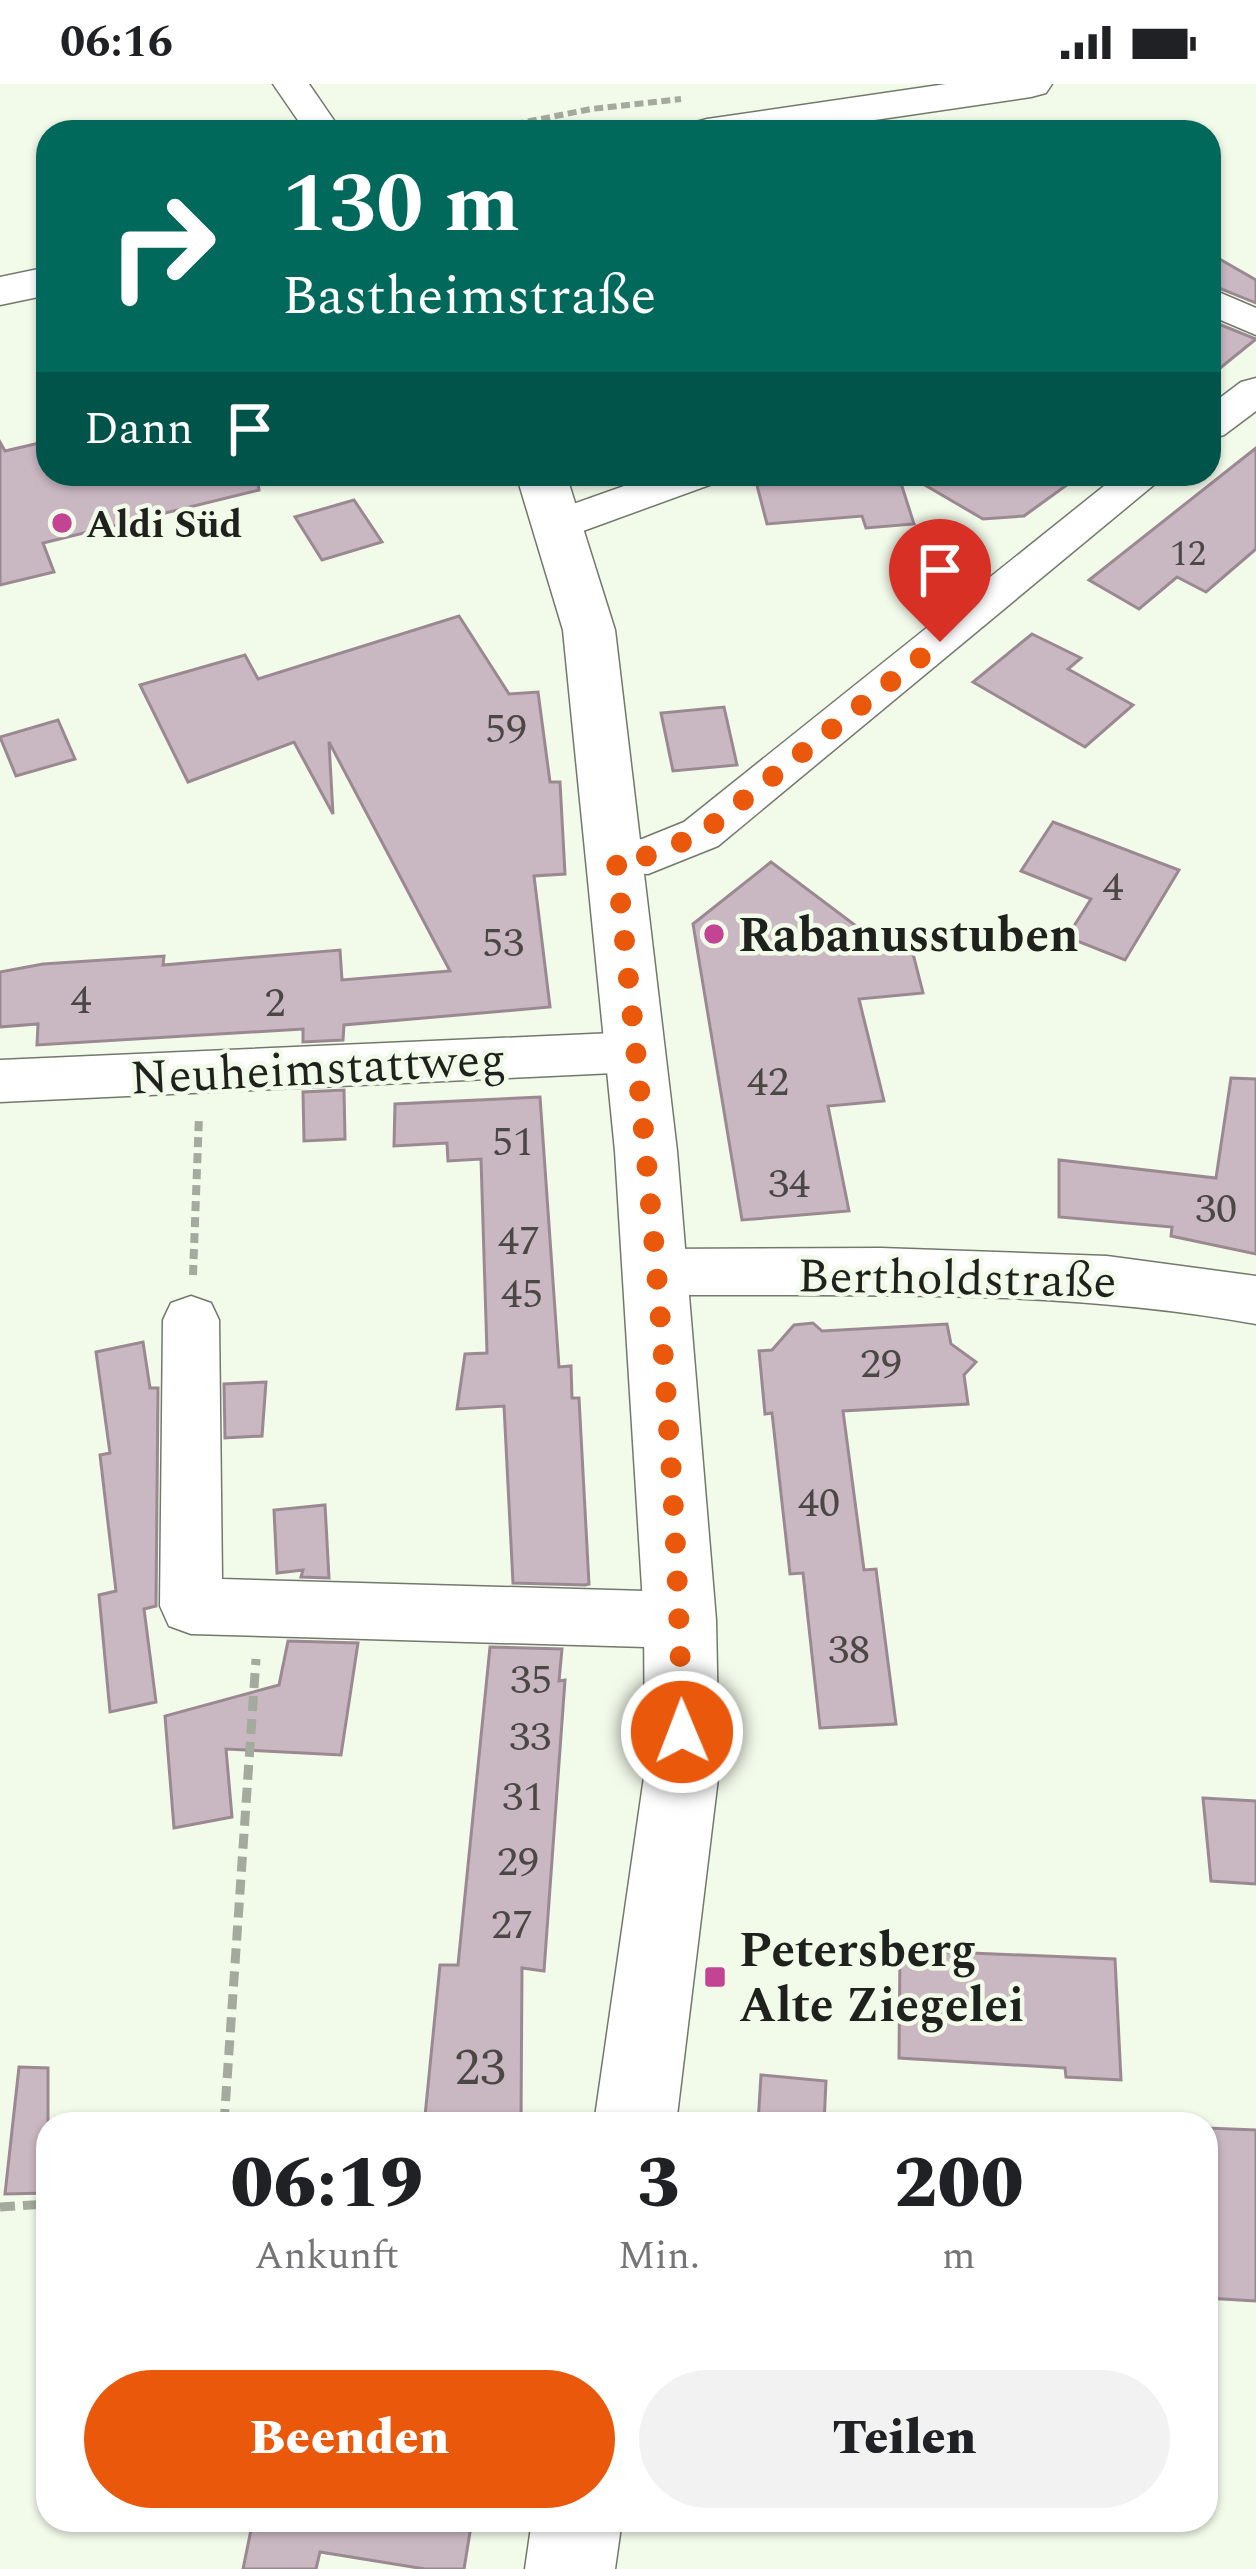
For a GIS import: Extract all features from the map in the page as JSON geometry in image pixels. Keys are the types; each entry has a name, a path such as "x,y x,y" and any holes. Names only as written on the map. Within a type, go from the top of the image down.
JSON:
{"main road":[{"path":"700,115 1030,84"},
{"path":"0,291 36,283"},
{"path":"545,486 589,630 636,1052 680,1620 682,1770 637,2112"},
{"path":"570,2569 575,2532"}],"street":[{"path":"291,84 316,120"},
{"path":"1221,306 1256,322"},
{"path":"1221,416 1256,391"},
{"path":"556,525 666,486"},
{"path":"616,858 648,856 701,834 1131,486"},
{"name":"Neuheimstattweg","path":"0,1082 636,1052"},
{"name":"Bertholdstraße","path":"656,1272 1061,1275 1142,1281 1256,1300"},
{"path":"191,1320 191,1606 680,1620"}],"path":[{"path":"535,120 590,109 700,115"},
{"path":"191,1320 201,1072"},
{"path":"225,2112 260,1605"},
{"path":"0,2207 36,2205"}],"building":[{"path":"1221,260 1256,280 1256,303 1221,289"},
{"path":"1221,325 1256,339 1221,367"},
{"name":"Aldi Süd","path":"0,442 5,451 36,444 36,486 258,486 259,490 43,543 54,572 0,585"},
{"path":"1256,448 1256,549 1206,592 1177,577 1139,609 1089,580 1208,486 1221,486 1221,476"},
{"path":"757,486 902,486 914,524 866,528 862,516 767,524"},
{"path":"927,486 1065,486 1024,516 983,519"},
{"path":"354,500 382,542 322,560 295,517"},
{"path":"459,616 509,694 538,692 550,782 560,782 565,874 534,876 550,1007 344,1025 343,1040 303,1042 303,1029 37,1045 38,1024 0,1027 0,972 43,964 164,956 163,965 340,950 342,980 450,971 329,742 333,814 294,742 188,782 140,685 245,655 258,679"},
{"path":"1032,634 1081,658 1068,669 1133,705 1085,747 973,682"},
{"path":"724,707 737,765 673,771 661,713"},
{"path":"58,720 75,759 16,776 0,737"},
{"path":"1053,822 1179,870 1125,960 1067,937 1091,899 1021,871"},
{"path":"771,862 872,938 908,934 923,993 859,999 884,1101 828,1106 849,1211 742,1220 693,924"},
{"path":"1231,1078 1256,1079 1256,1254 1171,1236 1172,1227 1059,1217 1059,1160 1216,1178"},
{"path":"344,1090 345,1139 304,1141 303,1092"},
{"path":"540,1097 559,1367 571,1366 572,1398 579,1398 589,1584 585,1585 513,1583 504,1406 457,1409 465,1354 487,1353 481,1159 448,1161 447,1143 394,1146 395,1104"},
{"path":"813,1323 822,1331 947,1324 951,1344 976,1362 964,1375 968,1404 843,1411 864,1570 876,1569 896,1724 820,1728 803,1573 790,1574 772,1413 765,1414 759,1351 772,1350 794,1325"},
{"path":"143,1342 150,1388 158,1388 156,1606 144,1609 156,1702 110,1712 99,1595 116,1591 100,1455 110,1453 96,1352"},
{"path":"266,1382 262,1436 225,1438 224,1384"},
{"path":"325,1505 329,1578 301,1577 303,1570 277,1573 274,1510"},
{"path":"288,1641 358,1643 341,1755 226,1749 232,1817 174,1828 165,1716 279,1685"},
{"path":"490,1647 562,1649 559,1681 565,1680 544,1971 522,1968 521,2112 425,2112 440,1965 458,1965"},
{"path":"1203,1798 1256,1801 1256,1884 1211,1881"},
{"path":"900,1950 1115,1959 1121,2080 1066,2077 1065,2068 899,2058"},
{"path":"19,2067 48,2068 48,2112 36,2112 36,2193 5,2194"},
{"path":"761,2075 826,2081 825,2112 759,2112"},
{"path":"1218,2128 1256,2130 1256,2301 1218,2299"},
{"path":"251,2532 470,2532 464,2569 425,2569 320,2552 316,2569 243,2569"}],"place":[{"name":"Aldi Süd","path":"62,523"},
{"name":"Rabanusstuben","path":"714,934"},
{"name":"Petersberg Alte Ziegelei","path":"715,1977"}],"route":[{"path":"682,1732 680,1620 662,1360 616,858 677,848 701,834 940,642"}]}
